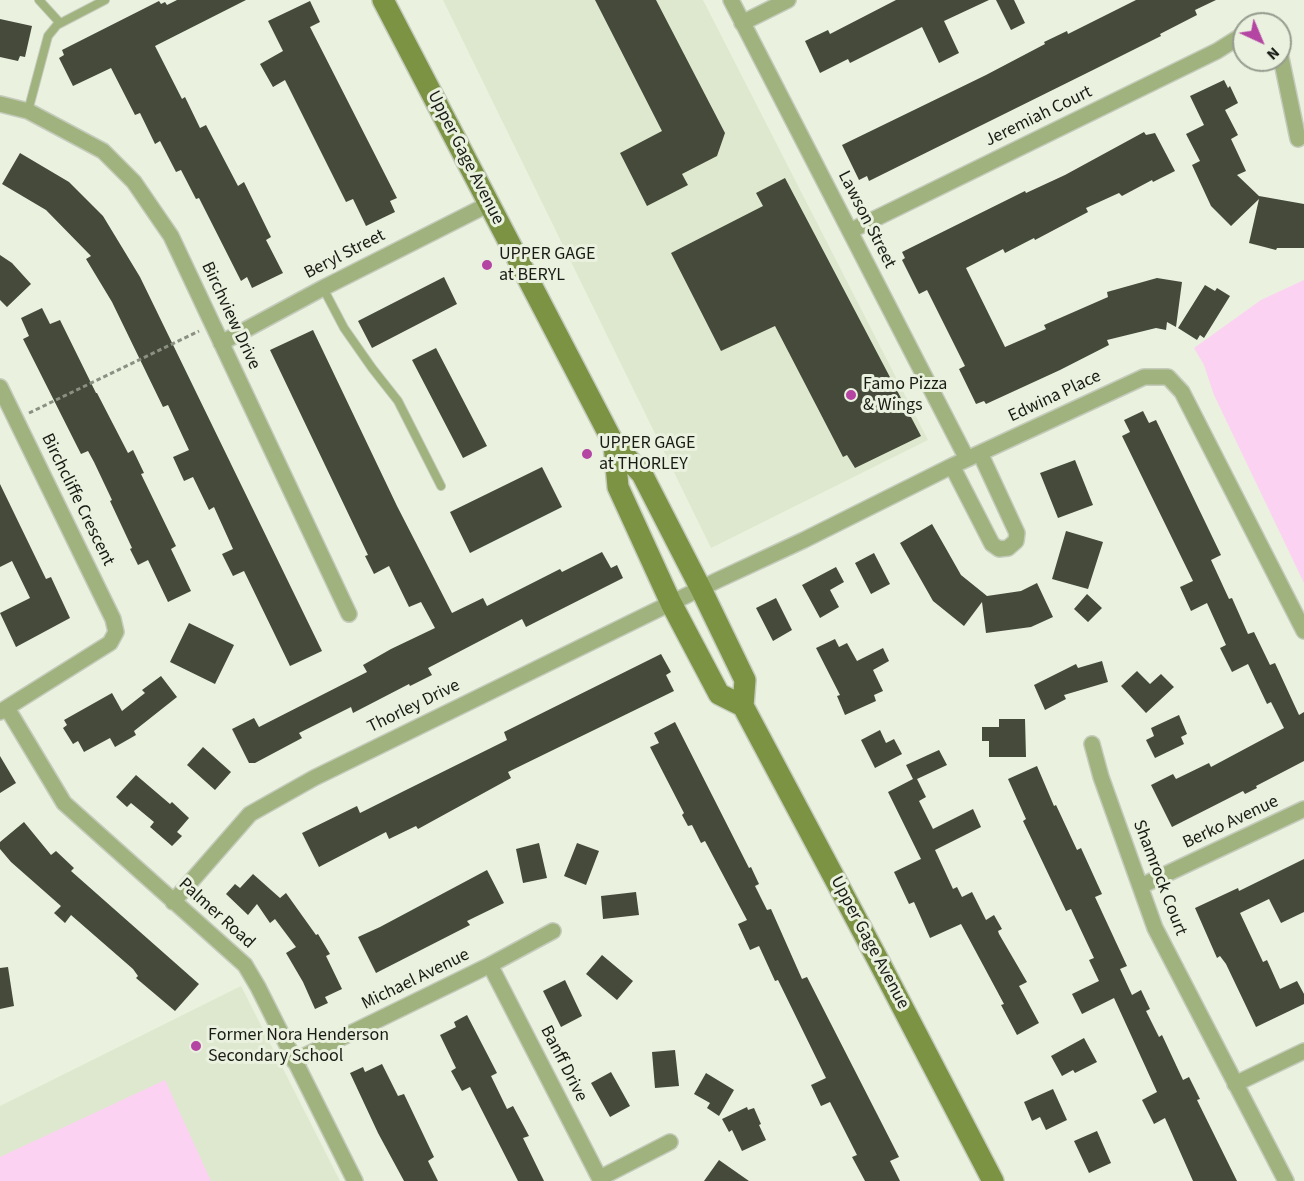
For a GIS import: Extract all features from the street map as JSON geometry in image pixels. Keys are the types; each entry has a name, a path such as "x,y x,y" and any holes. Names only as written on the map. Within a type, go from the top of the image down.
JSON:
{"main road":[{"name":"Upper Gage Avenue","path":"383,0 614,444 642,474 745,680 743,706 993,1181"},
{"name":"Upper Gage Avenue","path":"614,444 618,487 671,603 719,694 743,706"}],"street":[{"name":"Lawson Street","path":"731,0 850,231 1017,532 1016,541 1008,548 999,549 992,544 952,466"},
{"path":"742,22 788,0"},
{"name":"Jeremiah Court","path":"850,231 1232,42"},
{"path":"1284,72 1298,139"},
{"name":"Birchview Drive","path":"0,104 28,111 102,151 134,182 171,236 349,615"},
{"name":"Beryl Street","path":"221,343 489,204"},
{"name":"Edwina Place","path":"701,589 952,466 1144,377 1168,377 1182,392 1304,631"},
{"name":"Birchcliffe Crescent","path":"0,387 112,619 116,632 110,643 3,710"},
{"name":"Thorley Drive","path":"173,902 250,814 314,778 701,589"},
{"name":"Palmer Road","path":"3,710 64,803 245,966 253,977 355,1181"},
{"name":"Shamrock Court","path":"1092,744 1101,777 1155,928 1286,1181"},
{"name":"Berko Avenue","path":"1141,886 1304,810"},
{"name":"Michael Avenue","path":"294,1061 553,932"},
{"name":"Banff Drive","path":"490,965 601,1180"},
{"path":"1235,1084 1304,1051"},
{"path":"601,1180 670,1142"}],"lane":[{"path":"39,0 60,23"},
{"path":"28,111 48,36 60,23 105,0"},
{"path":"324,288 345,328 372,368 398,400 441,486"}],"path":[{"path":"17,419 213,324"}],"shaded area":[{"path":"443,0 703,0 928,440 711,548"},
{"path":"1304,280 1304,583 1214,395 1204,365 1194,348 1261,300"},
{"name":"Former Nora Henderson Secondary School","path":"241,986 340,1181 0,1181 0,1106"},
{"path":"165,1080 211,1181 0,1181 0,1157"}],"building":[{"path":"177,0 246,0 155,46 182,99 185,97 200,128 206,125 238,186 244,182 271,237 266,240 283,273 252,288 247,277 241,281 199,198 196,199 181,170 176,172 160,141 155,144 140,113 135,115 111,68 73,86 59,58 64,55 62,50 159,1 167,5"},
{"path":"595,0 656,0 725,133 717,156 682,174 688,185 647,206 620,153 662,131"},
{"path":"896,0 989,0 944,21 959,53 939,63 922,27 850,63 848,59 820,73 805,41 828,30 830,34"},
{"path":"996,0 1014,0 1025,23 1011,30"},
{"path":"1136,0 1216,0 1195,10 1197,15 1160,34 1161,36 869,181 867,176 859,180 842,145 986,75 1045,44 1044,42 1067,31 1068,34"},
{"path":"310,1 320,22 310,27 397,198 390,201 395,212 366,226 353,199 346,202 285,80 273,87 260,64 283,51 268,21"},
{"path":"0,19 32,26 25,57 20,56 18,61 0,57"},
{"path":"1224,80 1228,88 1230,86 1238,103 1225,110 1238,135 1231,139 1246,171 1237,175 1259,196 1304,204 1304,248 1277,248 1276,250 1249,243 1259,199 1231,226 1211,206 1192,165 1200,161 1186,134 1204,125 1190,96"},
{"path":"1144,132 1146,135 1155,133 1175,171 1122,196 1119,193 1086,208 1088,212 1035,240 1034,238 1005,253 1003,249 966,268 1005,347 1046,329 1044,325 1108,297 1107,292 1157,278 1182,282 1176,327 1167,322 1166,330 1156,328 1107,340 1109,345 1060,370 986,404 984,401 976,404 959,369 965,366 927,290 919,294 902,260 905,258 902,252 1025,191 1026,193 1065,175"},
{"path":"20,153 69,182 103,216 140,277 322,651 290,666 244,571 233,576 222,554 233,549 214,507 209,510 193,477 184,481 173,457 189,450 168,405 163,407 112,302 86,259 91,256 46,210 2,184"},
{"path":"785,178 921,436 855,468 847,455 843,457 775,326 721,351 671,253 763,206 756,193"},
{"path":"0,255 12,263 31,284 7,307 0,300"},
{"path":"444,277 457,304 372,348 358,321"},
{"path":"1205,285 1215,291 1217,288 1230,296 1204,338 1200,335 1197,340 1178,328"},
{"path":"42,308 50,324 60,320 128,453 133,450 144,473 141,474 176,546 171,549 191,591 168,602 148,560 138,565 94,462 88,451 81,454 23,339 29,336 21,318"},
{"path":"313,330 397,506 452,613 483,598 487,606 560,569 562,572 602,552 611,568 617,565 623,578 526,627 522,619 428,668 432,675 410,686 409,684 353,713 351,707 299,733 302,738 255,763 249,763 232,729 254,718 259,727 367,672 363,665 435,628 421,602 409,607 389,566 374,574 365,556 368,555 270,350"},
{"path":"436,348 487,446 463,458 412,360"},
{"path":"1143,411 1149,423 1156,420 1221,555 1211,560 1229,599 1232,598 1248,634 1254,632 1270,665 1275,663 1299,715 1304,712 1304,761 1245,794 1243,791 1172,827 1151,785 1173,774 1176,779 1209,763 1211,767 1284,728 1271,702 1267,704 1248,664 1232,672 1220,648 1226,645 1207,603 1191,611 1180,587 1193,581 1122,436 1130,432 1124,420"},
{"path":"1075,460 1093,505 1058,518 1040,473"},
{"path":"542,467 562,507 470,553 450,512"},
{"path":"0,484 46,579 51,577 70,618 16,647 0,613 30,598 12,561 0,567"},
{"path":"932,524 961,575 987,596 1021,591 1037,583 1053,617 1031,627 986,633 982,602 964,626 933,601 900,543"},
{"path":"1066,531 1103,542 1088,589 1052,579"},
{"path":"874,553 890,584 871,594 855,563"},
{"path":"836,567 844,582 830,590 839,607 820,618 802,585"},
{"path":"1087,594 1102,608 1088,622 1074,609"},
{"path":"776,598 792,630 773,641 756,608"},
{"path":"189,623 234,645 215,684 170,662"},
{"path":"835,639 839,647 847,643 857,661 883,648 889,661 873,670 883,691 874,695 876,701 845,715 837,696 840,695 816,648"},
{"path":"661,654 671,672 666,675 674,691 508,772 511,778 418,829 416,826 389,839 386,832 319,867 302,833 357,806 360,813 507,740 504,732"},
{"path":"1102,661 1108,682 1064,695 1066,699 1045,710 1034,685 1076,664 1078,668"},
{"path":"1137,671 1150,684 1161,674 1174,687 1146,713 1121,686"},
{"path":"161,676 177,697 134,731 136,735 115,747 110,738 84,752 78,741 73,744 63,728 67,725 64,720 112,693 122,711 145,693 142,690"},
{"path":"1179,715 1187,734 1181,737 1184,744 1155,758 1146,740 1154,736 1151,728"},
{"path":"999,719 1025,719 1026,757 989,757 989,741 982,741 982,727 999,727"},
{"path":"675,722 749,868 751,867 759,884 755,886 767,910 771,909 802,979 807,977 899,1157 890,1161 900,1181 865,1181 852,1157 857,1155 830,1102 821,1106 811,1085 826,1078 759,946 750,950 738,924 747,920 705,841 701,843 692,825 688,826 682,815 684,813 650,747 659,743 654,733"},
{"path":"880,730 886,743 894,739 902,754 875,768 861,740"},
{"path":"203,747 231,772 215,790 187,765"},
{"path":"939,750 947,765 917,779 926,797 919,801 933,829 973,809 981,827 935,850 953,889 957,887 962,897 972,892 986,920 994,915 1002,929 998,931 999,934 1027,982 1019,986 1039,1023 1017,1035 1001,1005 1004,1004 961,924 930,938 914,902 909,904 894,872 921,859 888,792 913,779 906,765"},
{"path":"0,756 16,783 0,793"},
{"path":"1037,766 1054,806 1056,805 1077,850 1081,848 1102,894 1095,897 1127,966 1120,969 1132,995 1141,990 1150,1009 1146,1011 1159,1037 1162,1035 1183,1080 1189,1077 1200,1099 1197,1100 1237,1181 1193,1181 1165,1118 1154,1124 1142,1100 1157,1092 1114,998 1082,1014 1072,994 1099,981 1089,960 1094,958 1071,909 1066,911 1023,821 1026,819 1008,779"},
{"path":"136,775 189,818 177,832 182,836 172,846 150,827 154,822 131,803 127,807 116,797"},
{"path":"24,822 51,855 56,851 74,868 71,871 199,984 175,1011 136,978 138,976 133,969 71,915 65,923 54,913 61,906 11,862 0,849 0,842"},
{"path":"539,843 547,878 523,883 516,849"},
{"path":"577,843 599,851 586,885 564,876"},
{"path":"1304,859 1304,912 1281,923 1269,899 1240,913 1263,962 1267,960 1280,989 1297,981 1304,994 1304,1004 1256,1027 1226,964 1220,956 1217,958 1195,908 1238,888 1239,891"},
{"path":"487,870 504,903 467,921 470,925 376,973 358,937"},
{"path":"253,874 280,898 286,893 316,935 318,934 330,954 326,956 342,989 325,997 328,1003 315,1009 286,953 296,947 275,919 270,923 257,904 248,915 226,894 235,884 240,888"},
{"path":"636,892 639,915 603,919 601,896"},
{"path":"602,955 633,981 617,1000 586,974"},
{"path":"8,967 14,1006 0,1009 0,968"},
{"path":"565,980 582,1016 561,1027 543,991"},
{"path":"467,1015 497,1073 491,1076 507,1109 513,1106 529,1136 523,1138 544,1181 518,1181 470,1087 462,1091 451,1071 456,1068 440,1035 456,1027 454,1022"},
{"path":"1084,1038 1097,1062 1075,1073 1073,1070 1062,1076 1051,1056"},
{"path":"675,1050 679,1086 655,1088 652,1052"},
{"path":"382,1064 398,1096 404,1094 434,1157 428,1161 438,1181 404,1181 378,1133 350,1073 363,1067 365,1072"},
{"path":"611,1072 630,1106 610,1117 591,1083"},
{"path":"706,1073 734,1090 719,1116 707,1108 710,1103 694,1094"},
{"path":"1053,1089 1067,1120 1046,1130 1040,1117 1032,1121 1024,1102"},
{"path":"747,1107 748,1110 754,1108 766,1140 742,1151 732,1130 729,1132 722,1119"},
{"path":"1097,1131 1111,1163 1089,1173 1074,1141"},
{"path":"719,1160 749,1181 704,1181"}],"place":[{"name":"UPPER GAGE at BERYL","path":"487,265"},
{"name":"Famo Pizza & Wings","path":"851,395"},
{"name":"UPPER GAGE at THORLEY","path":"587,454"},
{"name":"Former Nora Henderson Secondary School","path":"196,1046"}]}
